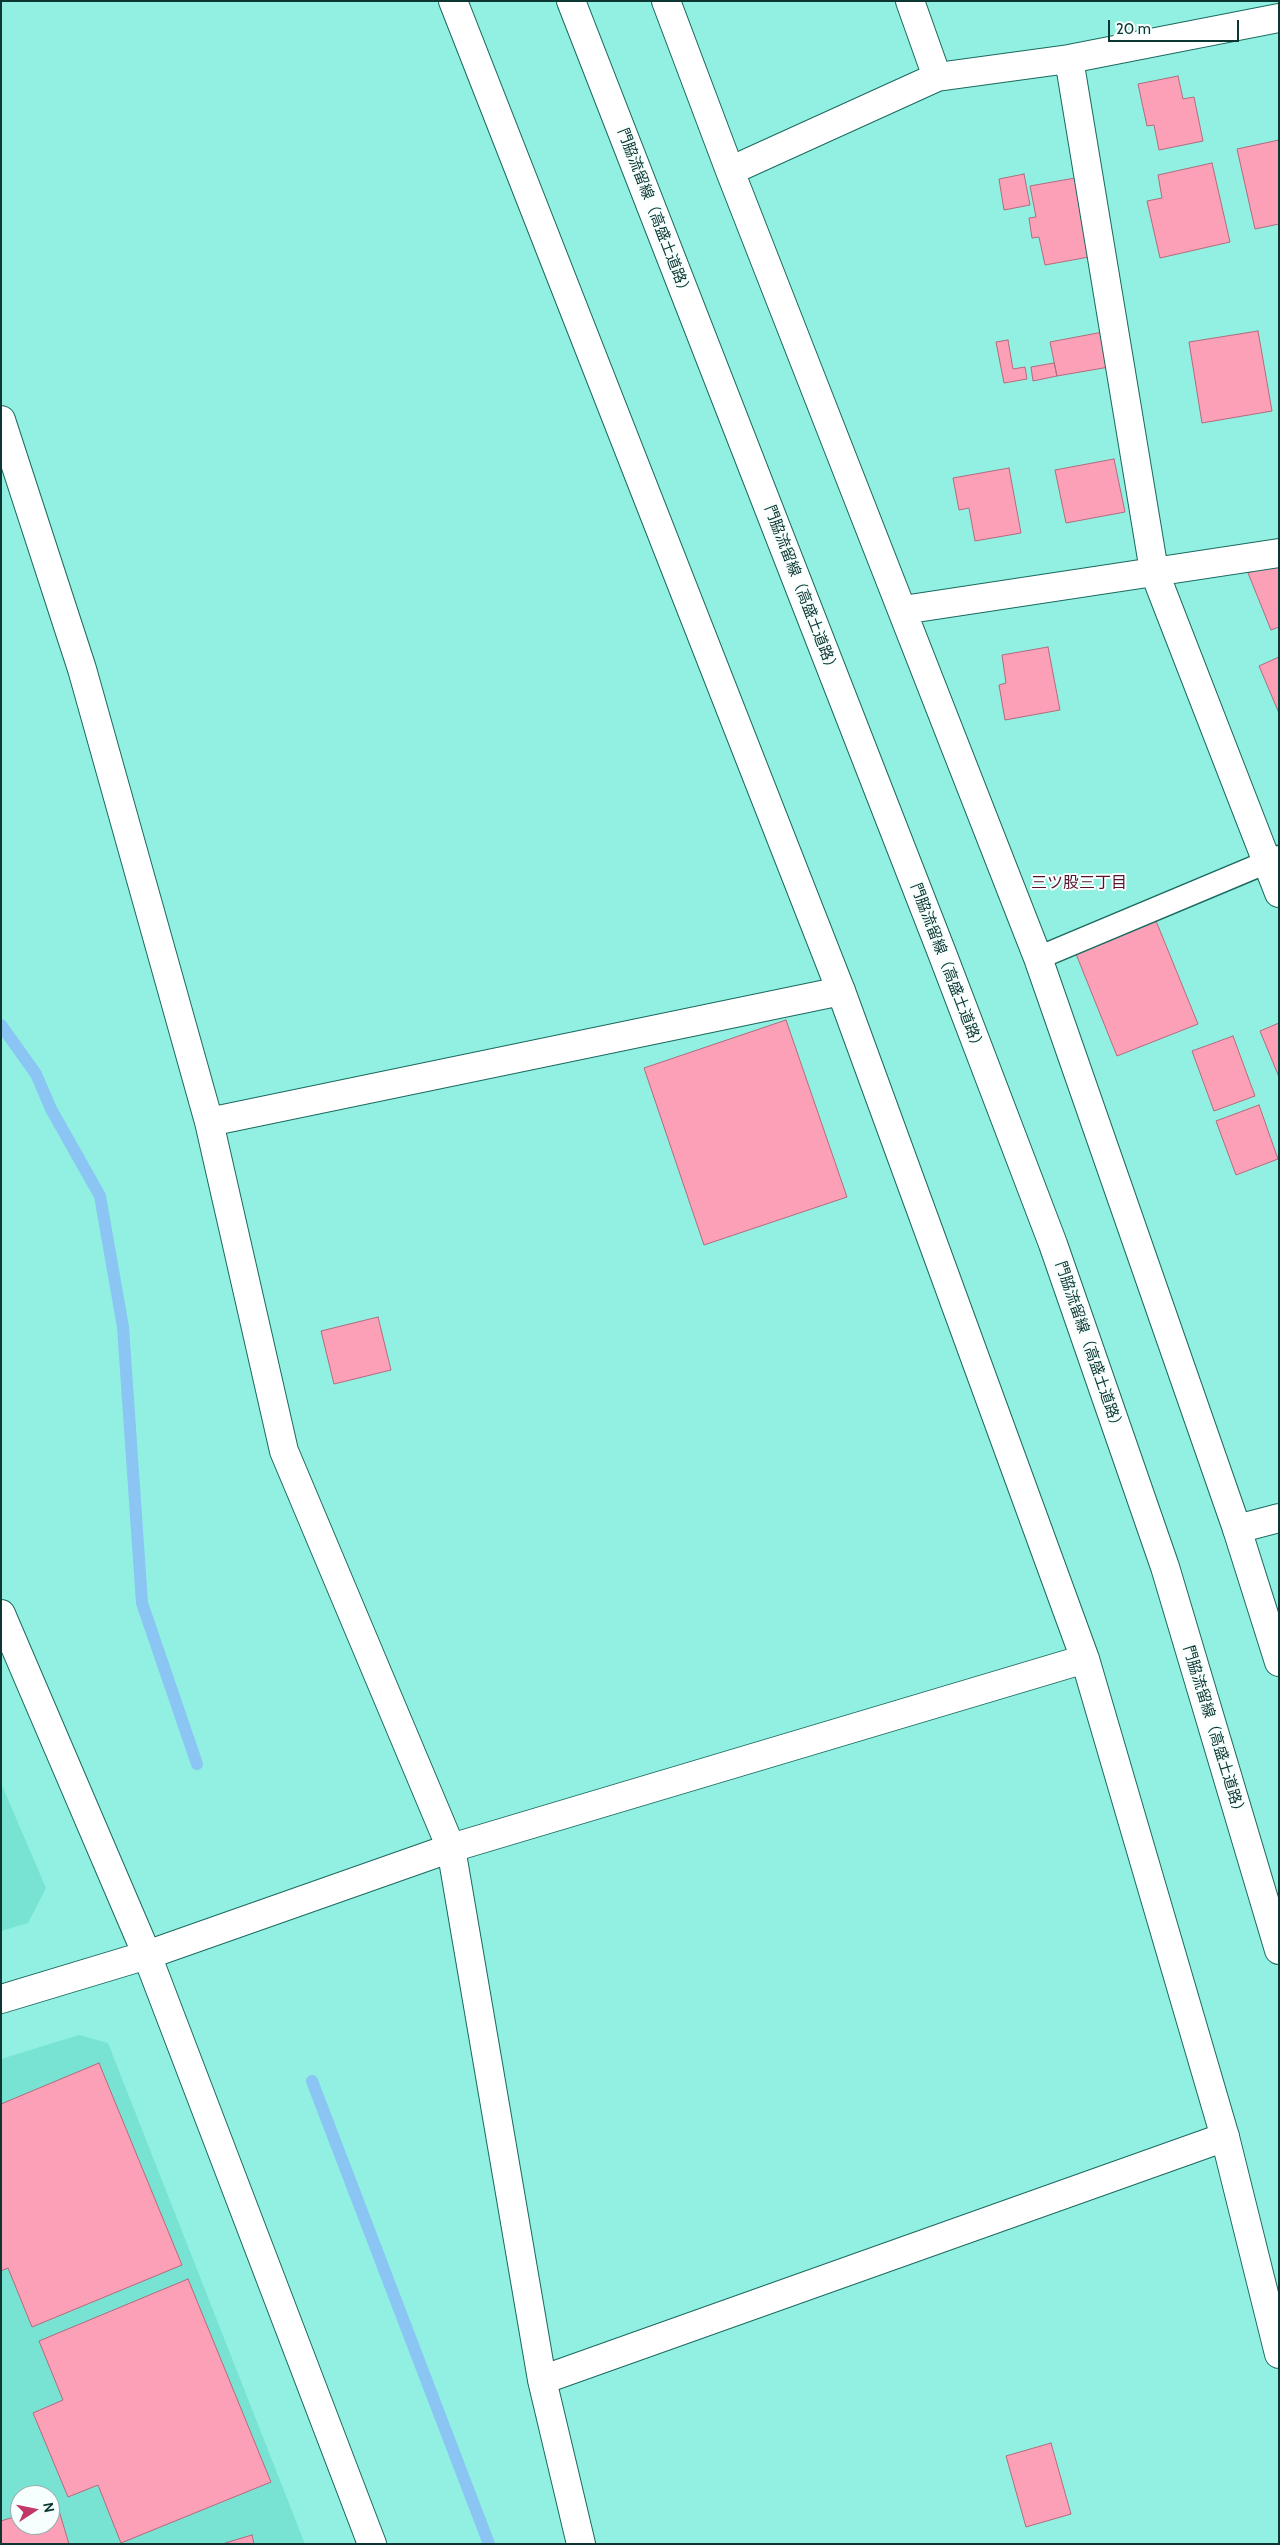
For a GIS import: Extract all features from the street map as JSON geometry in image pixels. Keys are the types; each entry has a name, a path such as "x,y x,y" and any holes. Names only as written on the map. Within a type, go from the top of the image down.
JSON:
{"street":[{"path":"453,1 841,991 1085,1659 1225,2137 1279,2354"},
{"name":"門脇流留線（高盛土道路）","path":"571,1 942,953 1052,1244 1165,1567 1279,1950"},
{"path":"666,1 730,171 1038,958 1237,1529 1279,1662"},
{"path":"910,1 937,77"},
{"path":"730,171 937,77 1068,59 1279,18"},
{"path":"1068,59 1154,571 1273,860 1279,893"},
{"path":"1,420 82,669 208,1122 284,1451 451,1848 542,2380 581,2544"},
{"path":"903,610 1279,553"},
{"path":"208,1122 841,991"},
{"path":"1237,1529 1279,1518"},
{"path":"1,1614 147,1955 372,2544"},
{"path":"1,2000 147,1955 451,1848 1085,1659"},
{"path":"542,2380 1225,2137"}],"lane":[{"path":"1038,958 1273,860"}],"shaded area":[{"path":"1,1783 46,1888 28,1923 1,1931"},
{"path":"79,2035 108,2043 305,2544 1,2544 1,2059"}],"building":[{"path":"1178,76 1183,99 1194,97 1203,141 1159,150 1154,125 1147,126 1138,84"},
{"path":"1279,140 1279,224 1255,229 1237,149"},
{"path":"1212,163 1230,242 1160,258 1147,201 1162,198 1158,175"},
{"path":"1024,174 1030,205 1004,210 999,179"},
{"path":"1075,178 1089,257 1045,265 1039,237 1032,238 1029,218 1036,217 1030,186"},
{"path":"1258,331 1272,411 1202,423 1189,342"},
{"path":"1103,332 1109,367 1057,376 1050,342"},
{"path":"1008,340 1013,369 1025,367 1027,379 1004,383 996,342"},
{"path":"1054,363 1057,376 1033,381 1031,367"},
{"path":"1114,459 1125,512 1066,523 1055,470"},
{"path":"1009,468 1021,533 975,541 969,508 959,510 953,478"},
{"path":"1279,561 1279,627 1271,630 1248,573"},
{"path":"1048,647 1060,710 1005,720 999,685 1006,683 1002,655"},
{"path":"1279,657 1279,713 1259,666"},
{"path":"1154,916 1198,1024 1117,1056 1074,949"},
{"path":"786,1020 847,1197 704,1245 644,1068"},
{"path":"1279,1023 1279,1077 1260,1031"},
{"path":"1233,1036 1255,1096 1214,1111 1192,1051"},
{"path":"1259,1105 1278,1159 1236,1175 1216,1121"},
{"path":"378,1317 391,1370 334,1384 321,1331"},
{"path":"99,2063 182,2265 32,2327 8,2268 1,2271 1,2104"},
{"path":"188,2279 271,2482 121,2543 98,2485 68,2497 33,2413 63,2400 39,2341"},
{"path":"1051,2443 1071,2514 1026,2527 1006,2456"},
{"path":"60,2514 69,2544 1,2544 1,2521 10,2518 10,2535 60,2535"},
{"path":"252,2535 254,2544 222,2544"}],"waterway":[{"path":"1,1025 36,1074 51,1109 100,1196 123,1327 142,1603 197,1764"},
{"path":"312,2081 489,2544"}],"district":[{"name":"三ツ股三丁目","path":"1079,883"}]}
